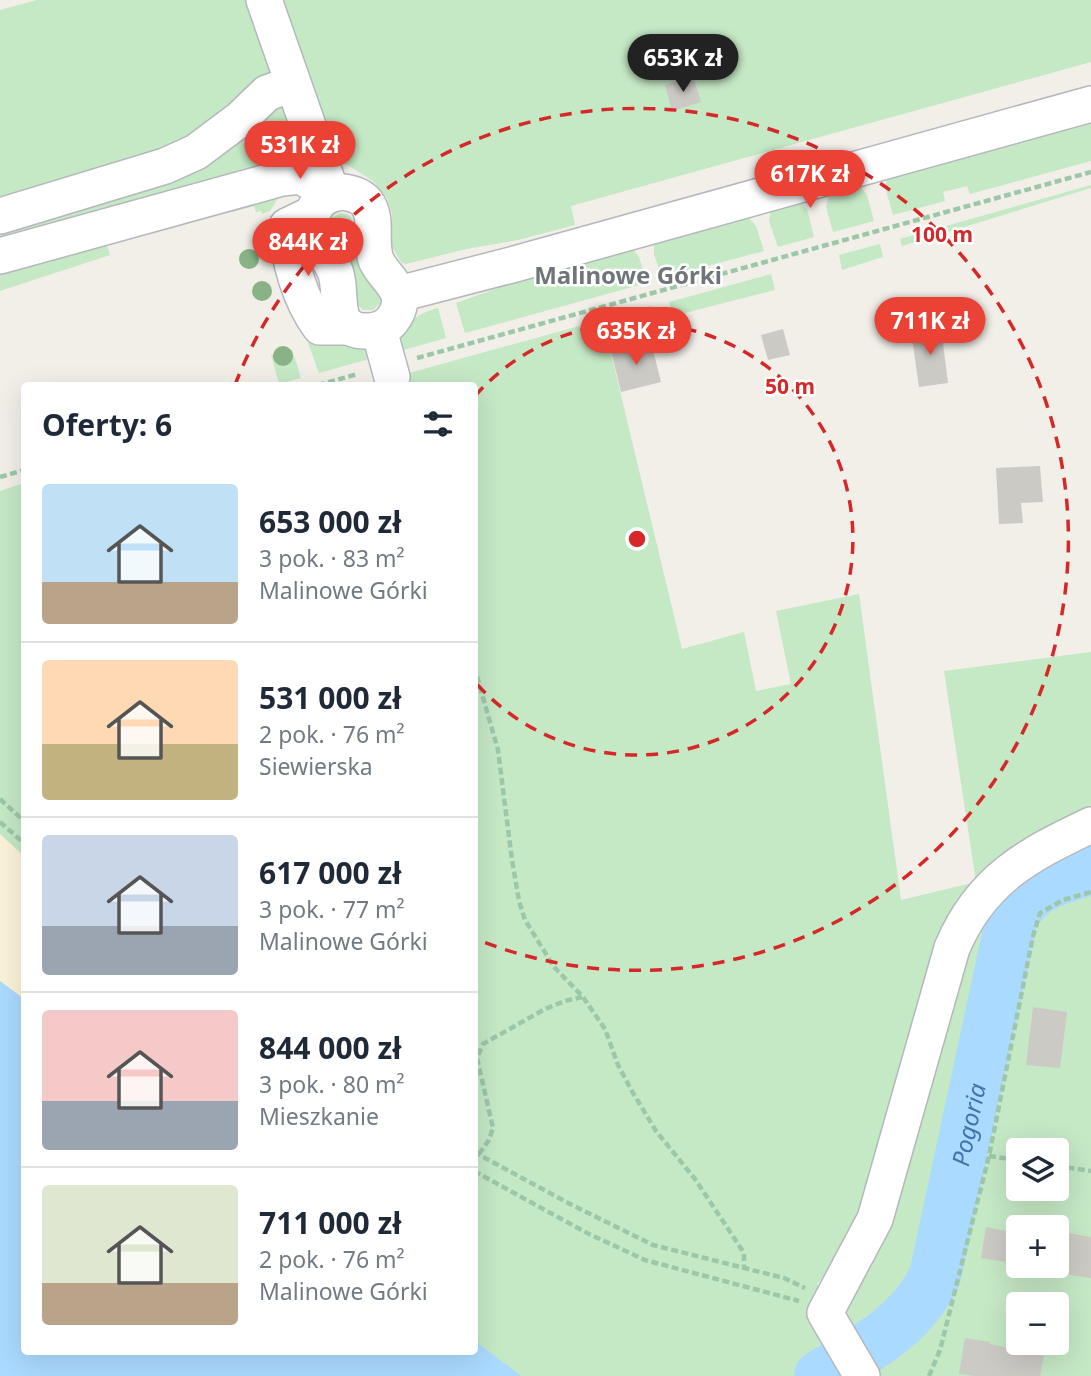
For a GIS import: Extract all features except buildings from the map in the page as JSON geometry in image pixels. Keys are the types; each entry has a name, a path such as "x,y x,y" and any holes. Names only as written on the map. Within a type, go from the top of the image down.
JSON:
{"street":[{"path":"264,0 292,84 321,204 311,232 333,266 338,282 340,313 364,328 391,371"},
{"path":"0,216 165,166 186,157 197,152 240,119 267,93 292,84"},
{"path":"399,294 1091,104"},
{"path":"0,256 282,178 300,176 321,204"},
{"path":"321,204 349,192 366,202 373,219 372,245 376,259 398,288 398,310 394,318 364,328"},
{"path":"862,1374 831,1323 875,1219 949,956 961,929 980,901 1011,869 1037,851 1091,825"}],"path":[{"path":"339,382 391,371 1091,172"},
{"path":"0,477 21,471"},
{"path":"478,680 498,750 512,860 525,920 554,967 583,997 605,1029 618,1065 644,1112 695,1179 744,1253 744,1269"},
{"path":"0,799 21,818"},
{"path":"0,822 21,841"},
{"path":"929,1376 940,1350 989,1156 1040,912 1063,900 1091,892"},
{"path":"478,1051 482,1044 545,1009 583,997"},
{"path":"478,1067 493,1128 489,1140 478,1151"},
{"path":"478,1154 637,1238 676,1252 800,1284 811,1293 831,1323"},
{"path":"989,1156 1006,1158"},
{"path":"1069,1168 1091,1171"},
{"path":"478,1173 587,1234 645,1260 791,1299 831,1323"}],"green space":[{"path":"37,0 247,0 274,72 300,158 300,163 270,211 262,214 261,211 256,212 254,206 232,212 228,204 105,239 110,255 0,291 0,10"},
{"path":"281,0 1091,0 1091,62 571,206 575,225 406,264 401,262 392,247 392,213 387,198 373,181 338,159"},
{"path":"1091,117 1091,161 970,194 967,186 943,192 945,201 893,215 885,187 889,173"},
{"path":"1091,185 1091,188 902,246 900,239"},
{"path":"860,186 867,195 874,221 833,232 826,207 831,189"},
{"path":"796,198 807,209 814,237 778,247 769,221 771,211"},
{"path":"340,213 349,215 354,223 354,245 359,266 381,298 373,310 363,310 356,303 356,285 351,262 329,229 331,218"},
{"path":"748,217 756,226 764,251 662,278 654,254 654,243"},
{"path":"880,244 883,257 842,270 839,255"},
{"path":"633,249 639,257 647,283 465,333 456,303 529,277"},
{"path":"771,274 775,290 673,316 669,302"},
{"path":"651,306 656,321 606,333 682,649 744,632 756,691 791,684 776,611 859,594 901,900 976,882 944,671 1091,652 1091,811 1041,836 999,864 980,881 949,924 937,951 866,1207 842,1255 817,1284 845,1303 886,1226 968,940 1005,891 1023,875 1091,837 1091,1376 0,1376 0,491 21,484 21,1355 478,1355 478,382 377,382"},
{"path":"438,308 446,338 400,351 402,335 410,322 423,313"},
{"path":"321,339 363,347 373,358 319,373 308,343"},
{"path":"292,349 301,378 278,382 271,355"}],"sand":[{"path":"0,834 21,853 21,997 0,981"}],"water":[{"path":"0,981 21,997 21,1355 478,1355 478,1343 521,1376 0,1376"}],"waterway":[{"name":"Pogoria","path":"820,1376 886,1335 913,1309 935,1276 1012,917 1028,897 1046,884 1091,869"}],"district":[{"name":"Malinowe Górki","path":"628,274"}]}
